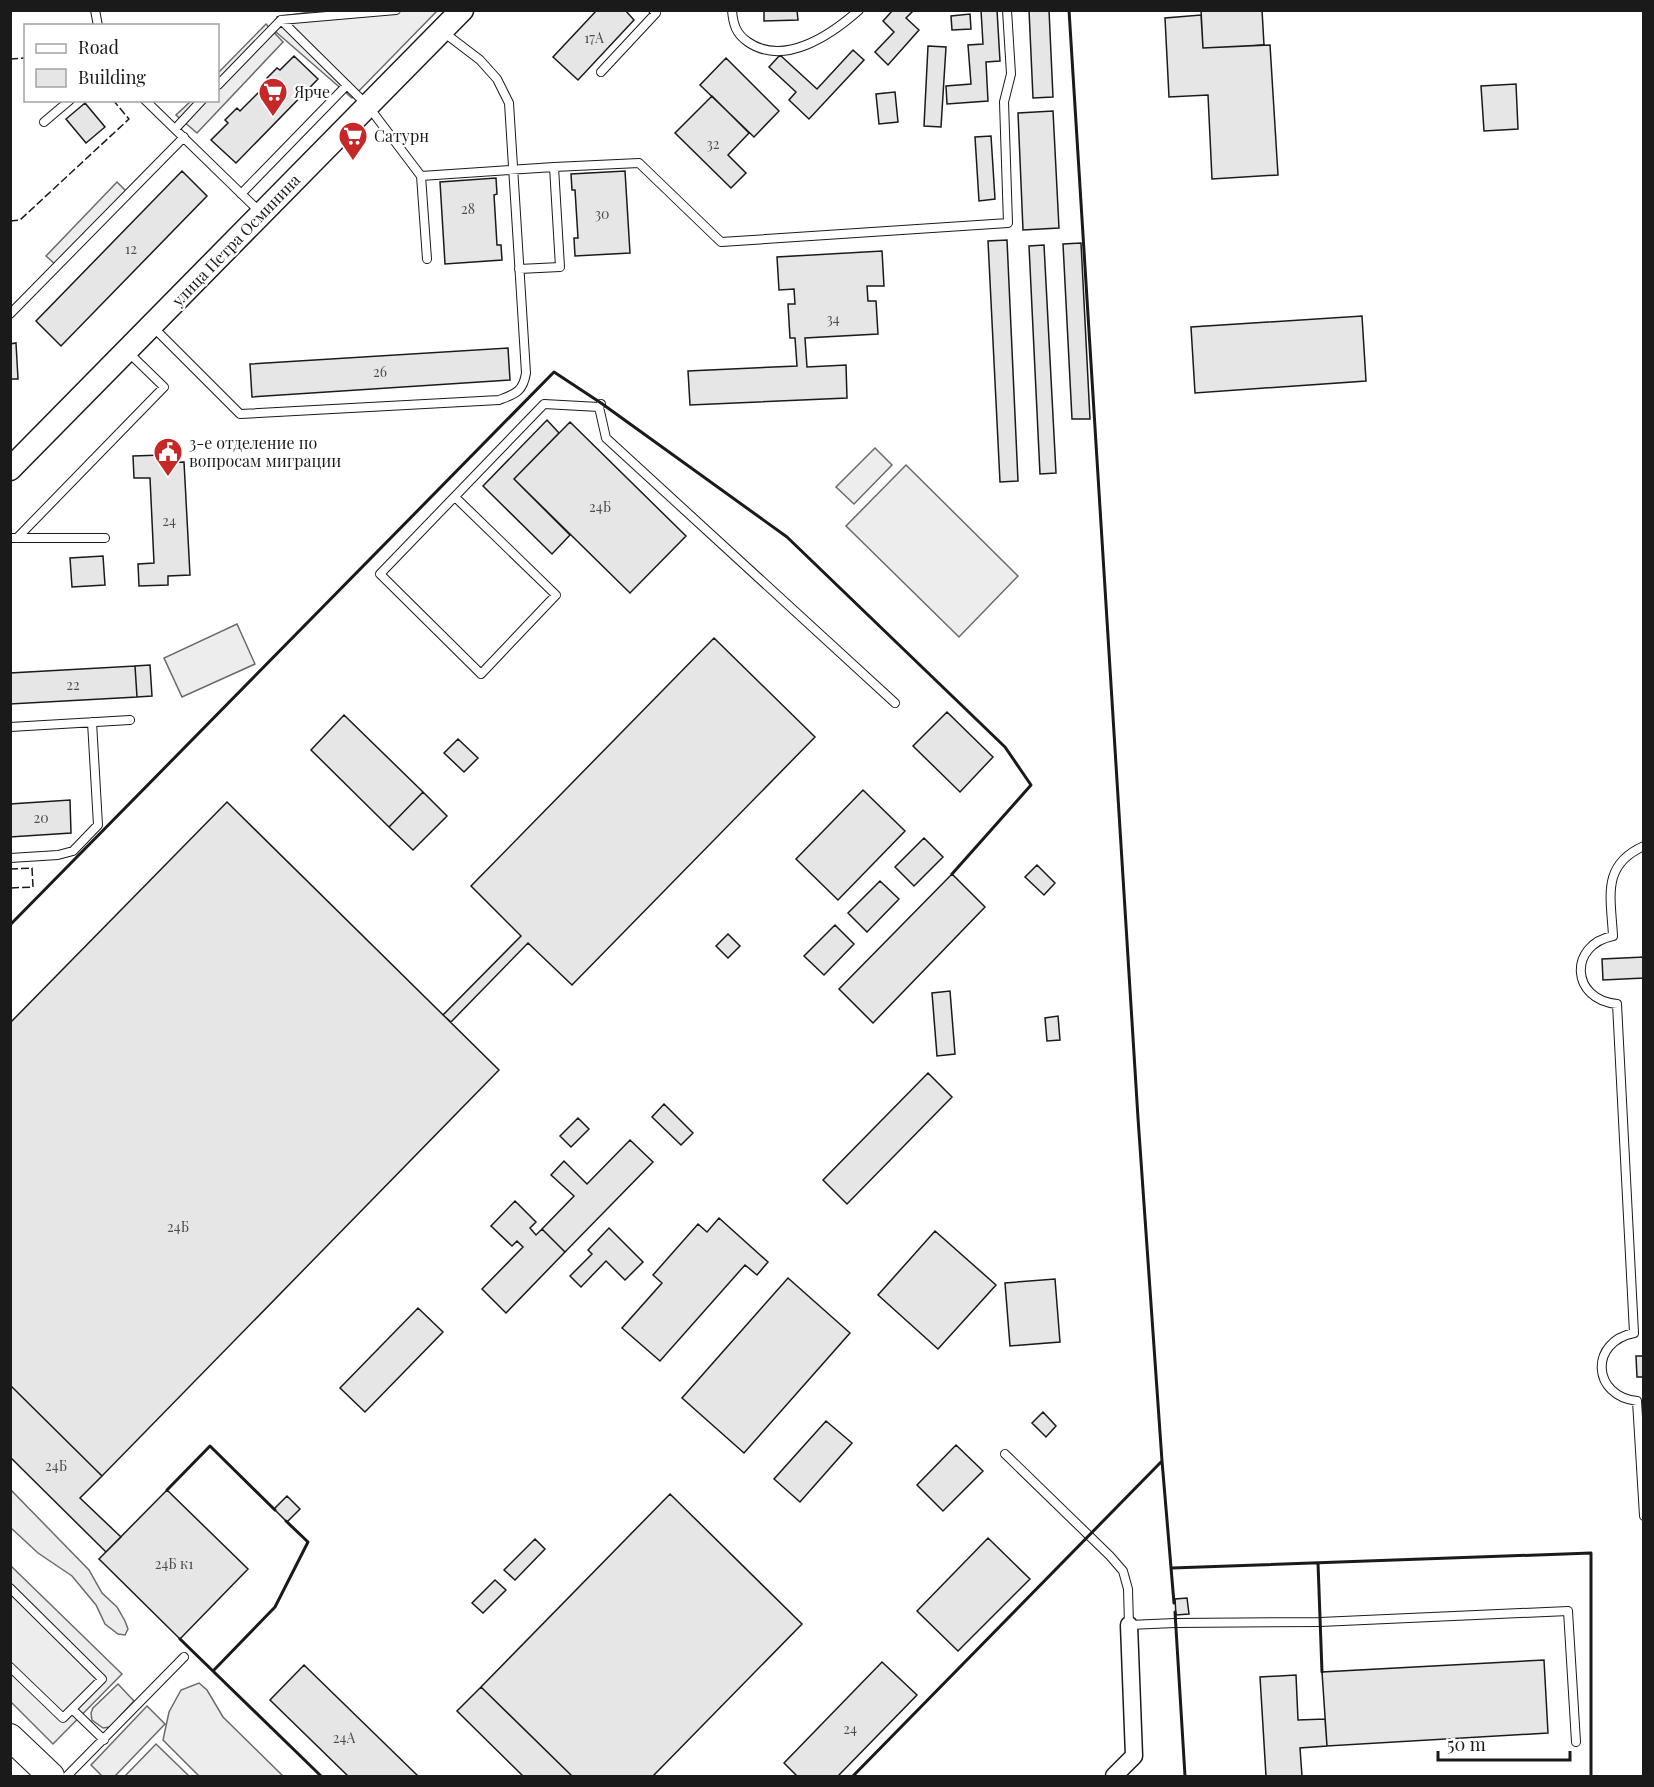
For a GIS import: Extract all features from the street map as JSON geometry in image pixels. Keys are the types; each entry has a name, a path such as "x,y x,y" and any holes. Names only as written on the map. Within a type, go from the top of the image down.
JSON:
{"main road":[{"name":"улица Петра Осминина","path":"10,469 462,10"},
{"path":"10,1737 52,1776"}],"street":[{"path":"1114,1776 1134,1756 1129,1625"}],"lane":[{"path":"219,84 281,20 396,10"},
{"path":"601,72 656,13 652,10"},
{"path":"732,10 733,24 741,37 750,44 759,50 788,51 812,43 840,27 859,10"},
{"path":"421,176 639,162 721,242 1008,223 1004,102 1011,74 1006,10"},
{"path":"281,20 368,106 421,176 427,259"},
{"path":"152,326 240,414 499,400 517,393 525,383 526,373 509,103 497,79 480,60 442,31"},
{"path":"241,194 347,85"},
{"path":"44,122 68,102"},
{"path":"147,102 261,214"},
{"path":"175,129 200,102"},
{"path":"10,314 183,137"},
{"path":"519,269 560,267 554,167"},
{"path":"14,538 164,387 127,351"},
{"path":"455,498 556,595 480,674 380,574 544,404 600,405 606,438 895,703"},
{"path":"14,538 105,538"},
{"path":"10,727 130,720"},
{"path":"10,858 58,855 74,851 98,825 92,722"},
{"path":"1644,846 1632,851 1617,866 1610,882 1613,936 1595,942 1583,957 1581,967 1585,986 1590,993 1607,1003 1617,1004 1634,1333 1624,1335 1609,1346 1604,1355 1602,1374 1605,1383 1619,1397 1638,1401 1644,1516"},
{"path":"1005,1454 1123,1571 1128,1589 1129,1625 1320,1622 1568,1611 1576,1742"},
{"path":"10,1588 102,1679 63,1718 10,1667"},
{"path":"52,1776 104,1740 184,1657"},
{"path":"72,1709 104,1740"}],"shaded area":[{"path":"324,10 437,11 352,98 276,32 277,17"},
{"path":"266,24 283,42 197,133 176,115 190,102 219,102 219,72"},
{"path":"117,182 126,191 56,265 46,256"},
{"path":"875,448 892,465 854,504 836,487"},
{"path":"906,465 1018,576 959,637 846,526"},
{"path":"237,624 255,664 182,697 164,658"},
{"path":"10,1489 89,1570 102,1593 117,1607 125,1621 128,1629 125,1635 118,1634 105,1624 96,1605 72,1576 38,1553 11,1528"},
{"path":"10,1565 122,1674 53,1744 11,1702"},
{"path":"199,1683 207,1690 223,1717 283,1776 199,1776 163,1740 169,1712 181,1690"},
{"path":"118,1684 134,1701 110,1727 103,1728 92,1720 91,1713 93,1708"},
{"path":"147,1706 165,1724 115,1776 102,1776 91,1765"},
{"path":"156,1744 189,1776 125,1776"}],"building":[{"path":"597,10 625,10 634,20 578,80 553,57"},
{"path":"764,10 797,10 798,20 764,21"},
{"path":"893,10 914,10 906,18 919,30 888,65 875,52 894,32 883,21"},
{"path":"981,10 997,10 1000,61 986,62 988,101 947,104 946,86 971,84 968,45 983,44"},
{"path":"1029,10 1049,10 1053,97 1033,98"},
{"path":"1201,10 1262,10 1264,45 1203,48"},
{"path":"970,14 971,29 952,30 951,16"},
{"path":"1201,15 1203,48 1270,45 1278,175 1212,179 1208,95 1169,97 1165,18"},
{"path":"928,46 946,47 941,127 924,126"},
{"path":"853,50 864,60 809,119 789,100 796,92 769,67 780,55 817,89"},
{"path":"294,56 318,79 236,163 211,140 228,123 225,120 237,108 240,111 270,81 267,78 277,68 280,70"},
{"path":"726,58 779,111 754,137 700,85"},
{"path":"1516,84 1518,129 1484,131 1481,86"},
{"path":"895,92 898,122 879,124 876,94"},
{"path":"712,96 749,133 728,155 746,173 731,188 675,133"},
{"path":"85,103 105,127 86,143 66,119"},
{"path":"1053,111 1059,228 1023,230 1018,113"},
{"path":"991,136 995,199 979,201 975,137"},
{"path":"182,171 207,196 61,346 36,321"},
{"path":"625,171 630,253 575,256 574,238 578,238 575,190 572,190 571,174"},
{"path":"496,178 497,194 494,195 497,245 501,245 502,260 445,264 440,182"},
{"path":"1007,240 1018,481 1000,482 988,241"},
{"path":"1081,243 1090,419 1072,419 1063,244"},
{"path":"1044,245 1056,473 1040,474 1029,246"},
{"path":"882,251 884,286 867,286 868,301 876,301 878,334 805,338 807,367 846,365 847,398 690,405 688,371 797,366 795,338 790,338 788,304 795,304 794,289 779,290 777,257"},
{"path":"1362,316 1366,381 1195,393 1191,327"},
{"path":"16,343 18,379 10,379 10,344"},
{"path":"508,348 510,380 252,397 250,364"},
{"path":"547,420 559,433 514,479 570,535 552,554 483,486"},
{"path":"570,422 686,536 630,593 514,479"},
{"path":"162,455 162,463 184,462 190,575 168,576 168,585 139,586 138,564 154,563 150,478 134,478 133,456"},
{"path":"103,556 105,585 72,587 70,558"},
{"path":"714,638 815,737 572,985 528,943 451,1022 443,1015 521,936 471,886"},
{"path":"150,665 152,696 137,697 135,666"},
{"path":"135,666 137,697 10,704 10,673"},
{"path":"947,712 993,757 960,792 913,746"},
{"path":"344,715 423,792 389,827 311,750"},
{"path":"458,739 478,758 464,772 444,753"},
{"path":"863,790 905,831 838,900 796,859"},
{"path":"423,792 447,816 413,850 389,827"},
{"path":"70,800 71,833 10,837 10,804"},
{"path":"227,802 499,1070 102,1476 10,1385 10,1023"},
{"path":"924,838 943,857 914,886 895,867"},
{"path":"1037,865 1055,883 1044,895 1025,877"},
{"path":"952,874 985,907 873,1023 839,989"},
{"path":"880,881 899,899 867,932 848,913"},
{"path":"835,925 854,944 824,975 804,956"},
{"path":"728,934 740,946 728,958 716,946"},
{"path":"1644,957 1644,978 1603,980 1602,959"},
{"path":"950,991 955,1054 937,1056 932,993"},
{"path":"1058,1016 1060,1040 1047,1041 1045,1018"},
{"path":"928,1073 952,1097 847,1204 823,1180"},
{"path":"664,1104 693,1133 681,1145 652,1117"},
{"path":"578,1118 589,1129 571,1147 560,1136"},
{"path":"630,1140 653,1162 565,1252 542,1229 574,1196 551,1175 564,1161 587,1184"},
{"path":"515,1201 536,1222 530,1228 536,1235 542,1229 565,1252 506,1313 482,1289 523,1247 517,1241 512,1246 491,1226"},
{"path":"719,1218 768,1262 757,1275 745,1265 660,1361 622,1328 662,1283 653,1275 698,1224 707,1232"},
{"path":"609,1228 643,1262 625,1280 606,1261 581,1287 570,1276 592,1254 588,1250"},
{"path":"935,1231 996,1285 938,1349 878,1295"},
{"path":"788,1278 850,1333 744,1453 682,1398"},
{"path":"1055,1279 1060,1342 1010,1346 1005,1283"},
{"path":"418,1308 443,1332 365,1412 340,1388"},
{"path":"1636,1356 1644,1356 1644,1377 1637,1377"},
{"path":"10,1385 102,1476 80,1498 121,1537 106,1552 10,1457"},
{"path":"1043,1412 1056,1426 1046,1437 1032,1423"},
{"path":"826,1421 852,1443 800,1502 774,1479"},
{"path":"956,1445 983,1471 943,1511 917,1485"},
{"path":"167,1490 248,1569 180,1639 99,1559"},
{"path":"670,1494 802,1624 653,1776 572,1776 481,1687"},
{"path":"287,1496 300,1509 287,1522 274,1509"},
{"path":"988,1538 1030,1579 958,1651 917,1611"},
{"path":"535,1539 545,1549 515,1580 504,1570"},
{"path":"495,1580 506,1590 483,1613 472,1603"},
{"path":"1187,1598 1189,1614 1176,1615 1175,1599"},
{"path":"1544,1660 1548,1733 1327,1746 1322,1672"},
{"path":"882,1662 917,1695 838,1776 797,1776 784,1763"},
{"path":"304,1665 418,1776 348,1776 270,1700"},
{"path":"1296,1675 1298,1720 1325,1719 1327,1746 1300,1748 1302,1776 1266,1776 1260,1677"},
{"path":"481,1687 572,1776 523,1776 457,1711"}],"fence":[{"path":"10,59 24,58"},
{"path":"10,221 20,220 129,119 115,102"},
{"path":"10,869 32,868 33,887 10,888"}],"wall":[{"path":"1069,10 1138,1118 1174,1603"},
{"path":"10,925 554,372 601,403 787,537 1005,747 1031,785 952,874"},
{"path":"167,1490 210,1446 275,1510"},
{"path":"853,1776 1162,1461"},
{"path":"213,1671 275,1607 308,1542 286,1521"},
{"path":"1172,1568 1591,1553 1591,1776"},
{"path":"1318,1563 1322,1672"},
{"path":"1175,1612 1185,1776"},
{"path":"180,1639 321,1776"}],"place":[{"name":"Ярче","path":"273,118"},
{"name":"Сатурн","path":"353,162"},
{"name":"3-е отделение по вопросам миграции","path":"168,478"}]}
